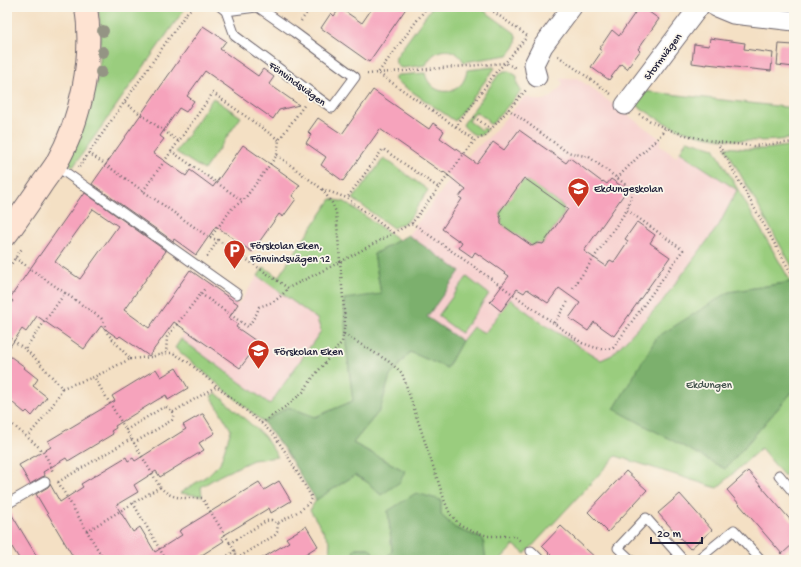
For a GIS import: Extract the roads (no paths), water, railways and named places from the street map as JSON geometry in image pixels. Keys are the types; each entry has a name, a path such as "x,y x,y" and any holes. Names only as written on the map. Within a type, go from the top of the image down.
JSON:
{"street":[{"path":"15,240 64,171 64,148 82,97 86,80 88,38 86,7"},
{"path":"537,77 534,64 543,46 572,7"},
{"name":"Stormvägen","path":"625,105 699,7"},
{"path":"716,7 733,14 794,21"}],"lane":[{"name":"Fönvindsvägen","path":"257,7 355,77 332,108 235,36 223,9 257,7"},
{"path":"64,171 236,294"},
{"path":"779,475 794,493"},
{"path":"7,504 46,482"},
{"path":"632,560 618,548 646,518 684,560"},
{"path":"697,560 734,530 761,560"},
{"path":"531,551 540,560"}],"place":[{"name":"Ekdungeskolan","path":"578,208"},
{"name":"Förskolan Eken, Fönvindsvägen 12","path":"235,270"},
{"name":"Förskolan Eken","path":"259,370"}],"park label":[{"name":"Ekdungen","path":"709,384"}]}
